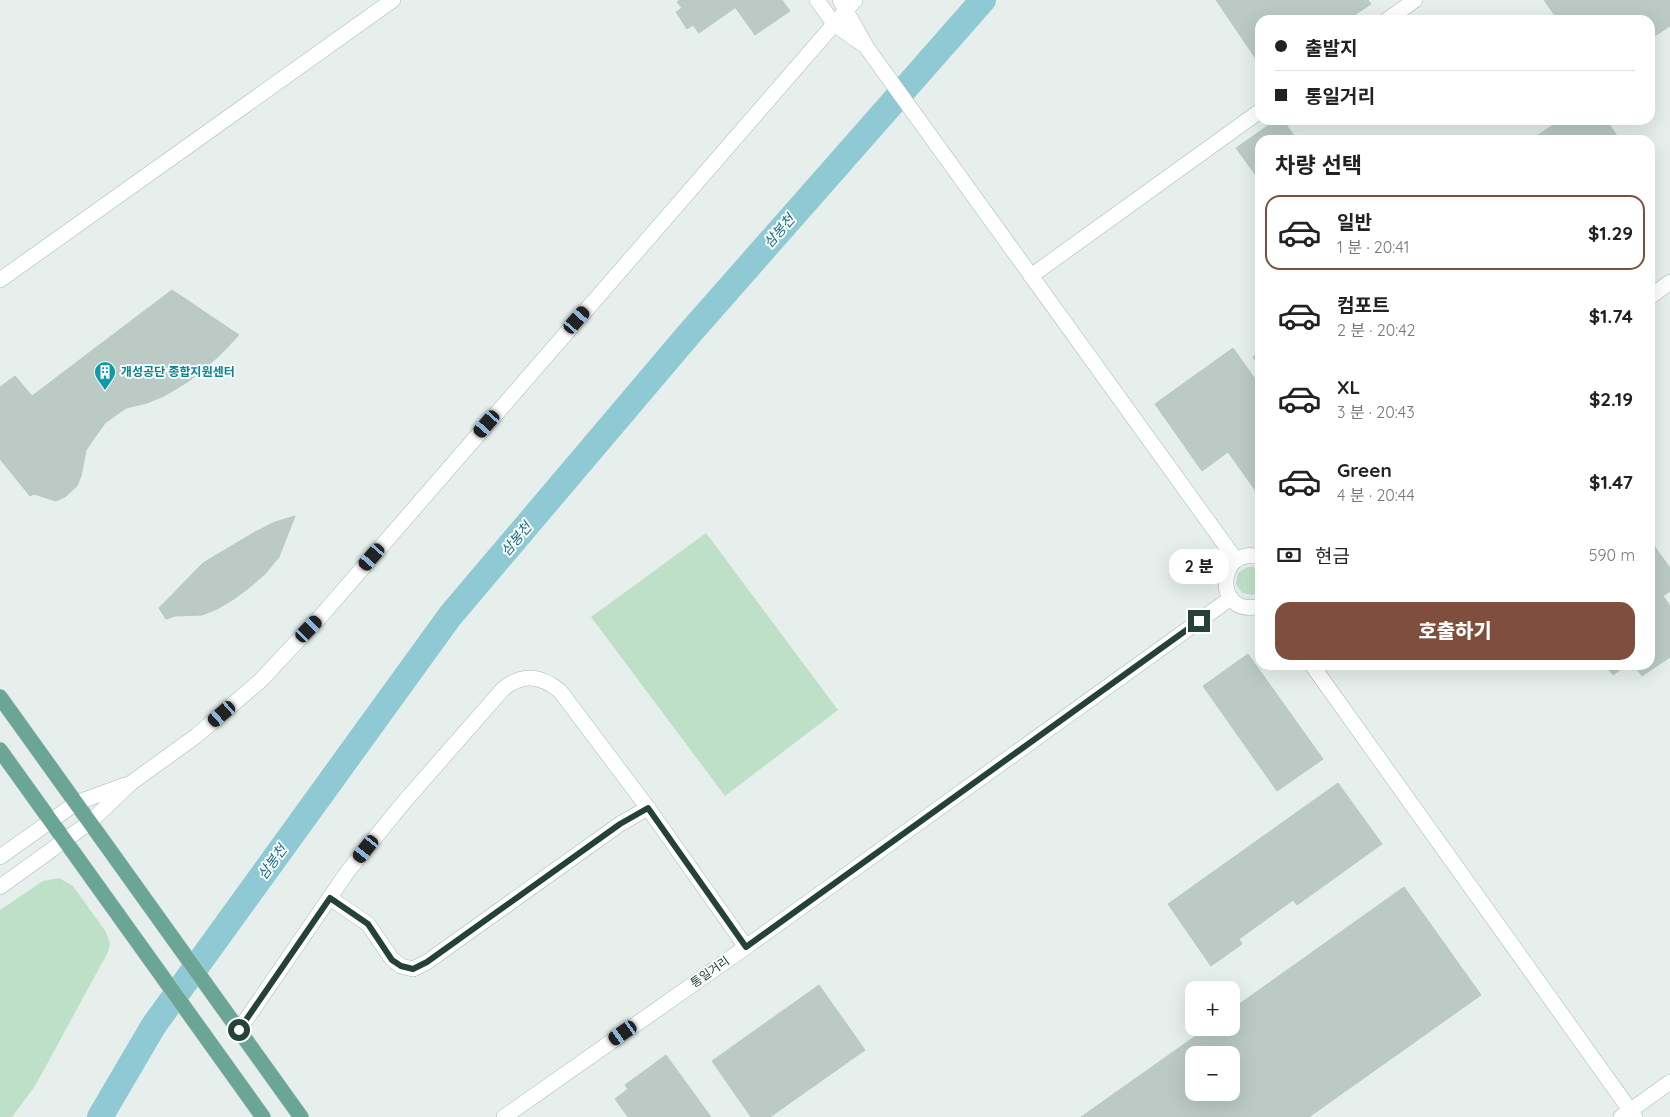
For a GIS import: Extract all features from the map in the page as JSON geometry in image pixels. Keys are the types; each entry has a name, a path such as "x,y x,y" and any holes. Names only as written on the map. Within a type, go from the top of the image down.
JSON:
{"main road":[{"path":"0,697 301,1117"},
{"path":"0,750 263,1117"}],"street":[{"path":"0,280 393,0"},
{"path":"817,0 834,24 867,48"},
{"path":"1394,15 1415,0"},
{"path":"0,887 90,822 131,783 196,736 260,681 321,616 834,24 847,3"},
{"path":"847,3 867,48 1236,560"},
{"path":"1032,276 1255,115"},
{"path":"1655,293 1670,282"},
{"path":"1255,557 1248,556 1236,560 1228,570 1225,578 1226,591 1231,598 1244,607 1255,606"},
{"name":"통일거리","path":"504,1117 746,947 1231,598"},
{"path":"1316,670 1629,1115 1670,1082"},
{"path":"239,1030 348,871 404,802 503,689 513,681 523,678 538,678 550,682 560,690 648,808 746,947"},
{"path":"0,857 76,803 131,783"},
{"path":"330,898 368,924 392,960 401,966 413,969 427,962 620,824 648,808"}],"green space":[{"path":"706,533 838,710 725,796 591,617"},
{"path":"1247,567 1255,568 1255,594 1242,593 1236,584 1238,573"},
{"path":"59,878 73,886 106,932 110,944 108,952 35,1086 12,1117 0,1117 0,910 43,881"}],"building":[{"path":"680,0 746,0 699,33 693,25 687,29 676,12 682,8 677,2"},
{"path":"746,0 782,0 790,11 755,35 735,7"},
{"path":"1216,0 1368,0 1371,4 1354,15 1255,15 1255,58"},
{"path":"1544,0 1670,0 1670,26 1655,36 1655,15 1554,15"},
{"path":"1269,125 1286,125 1294,135 1255,135 1255,174 1236,148"},
{"path":"1553,125 1610,125 1616,135 1538,135"},
{"name":"개성공단 종합지원센터","path":"172,290 239,335 219,356 189,381 164,396 147,403 126,408 105,423 86,450 77,486 65,497 56,501 34,494 30,496 0,459 0,387 15,376 32,396"},
{"path":"177,294 213,320 189,350 156,376 145,383 109,394 98,352"},
{"path":"1233,348 1255,379 1255,490 1228,452 1202,471 1155,404"},
{"path":"295,516 279,557 265,574 250,587 217,609 202,615 175,616 166,619 159,608 203,563 255,532 275,522"},
{"path":"1655,547 1670,568 1670,591 1663,596 1670,606 1670,657 1655,667"},
{"path":"1248,654 1255,664 1255,670 1259,670 1323,759 1277,791 1203,686"},
{"path":"1609,670 1620,670 1613,675"},
{"path":"1638,670 1651,670 1642,676"},
{"path":"1338,783 1382,844 1297,905 1293,900 1239,939 1242,944 1211,966 1168,904"},
{"path":"1404,887 1481,995 1309,1117 1081,1117 1196,1036 1240,1036 1240,1004"},
{"path":"819,985 865,1050 770,1117 751,1117 712,1061"},
{"path":"666,1055 711,1117 628,1117 615,1099 628,1089 625,1085"}],"waterway":[{"name":"삼봉천","path":"100,1117 154,1025 450,616 689,334 983,0"}],"place":[{"name":"개성공단 종합지원센터","path":"105,391"}],"route":[{"path":"239,1030 330,898 368,924 392,960 401,966 413,969 427,962 620,824 648,808 746,947 1199,621"}]}
